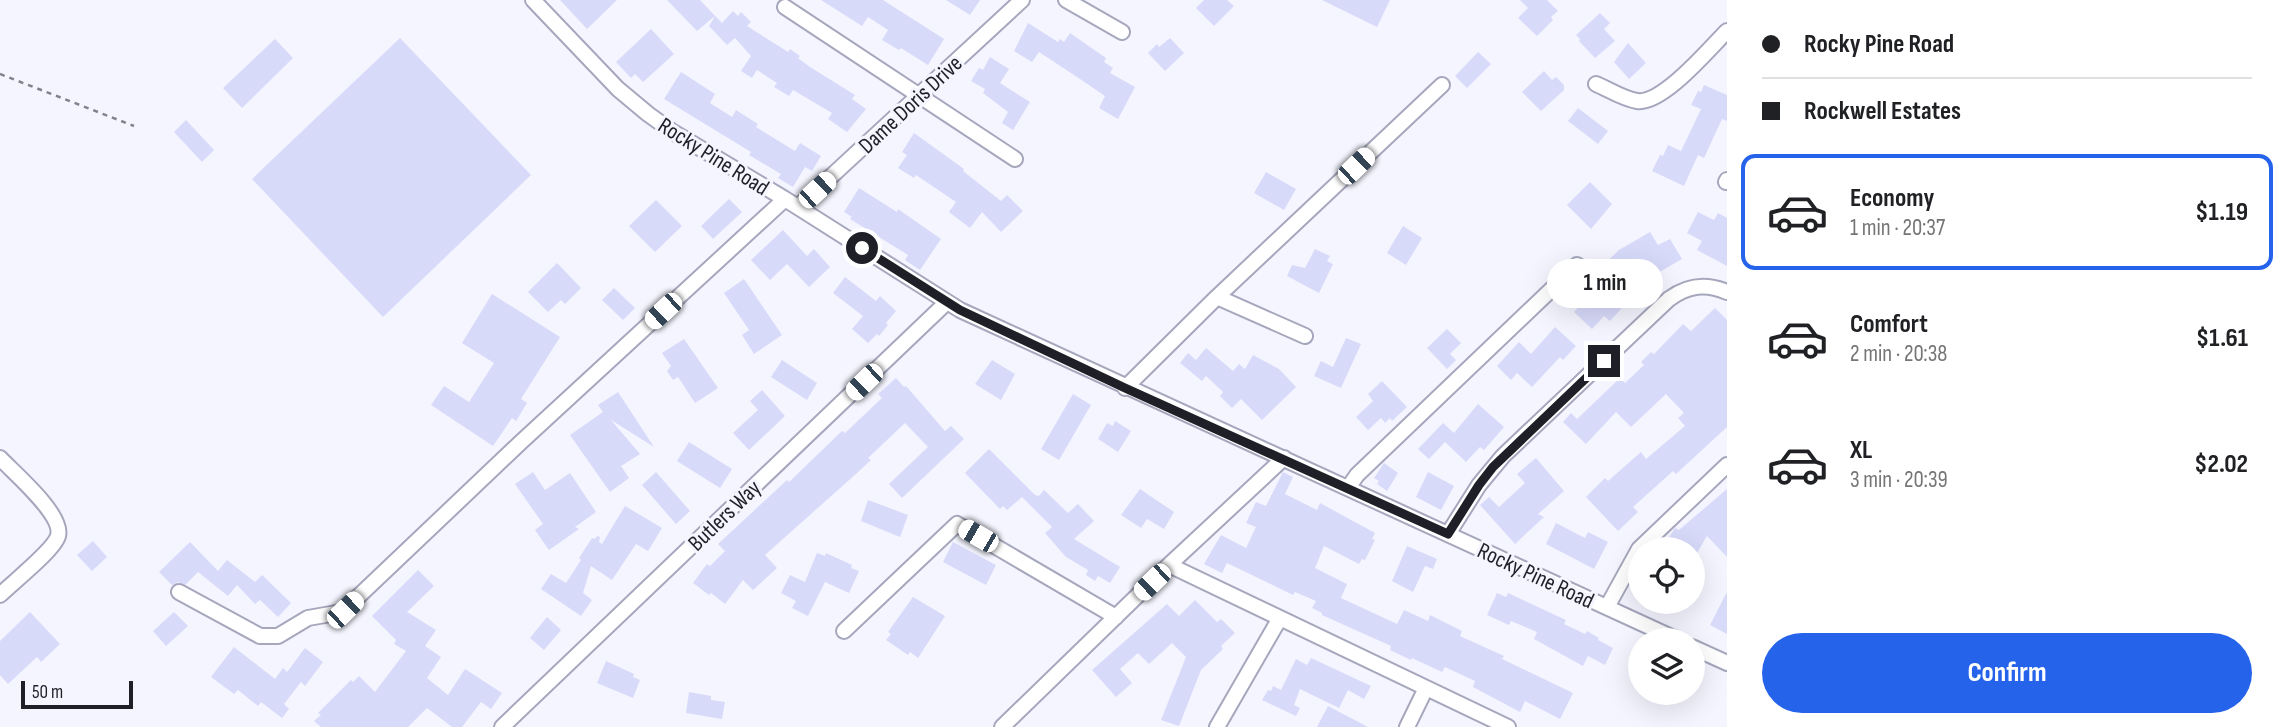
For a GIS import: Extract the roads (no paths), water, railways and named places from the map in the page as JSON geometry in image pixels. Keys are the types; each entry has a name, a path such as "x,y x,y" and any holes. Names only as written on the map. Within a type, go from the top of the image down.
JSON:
{"street":[{"name":"Rocky Pine Road","path":"533,0 632,102 673,132 785,199 947,302 1125,388 1284,458 1652,628"},
{"name":"Dame Doris Drive","path":"798,208 1022,0"},
{"path":"1066,0 1122,32"},
{"path":"785,7 1015,159"},
{"path":"1596,83 1633,101 1650,100 1664,91 1727,31"},
{"path":"1125,388 1217,297 1442,85"},
{"path":"179,592 260,636 278,636 308,618 342,612 521,442 785,199"},
{"path":"1348,488 1357,475 1577,265"},
{"path":"1448,534 1479,485 1503,456 1670,299 1685,289 1701,286 1727,292"},
{"path":"1217,297 1305,336"},
{"name":"Butlers Way","path":"502,727 947,302"},
{"path":"0,458 46,506 55,517 59,529 50,548 0,594"},
{"path":"1002,727 1284,458"},
{"path":"1606,607 1639,549 1727,465"},
{"path":"844,631 957,524 1116,617"},
{"path":"1169,565 1508,727"},
{"path":"1217,727 1280,618"},
{"path":"1705,653 1727,663"},
{"path":"1407,727 1426,688"}]}
